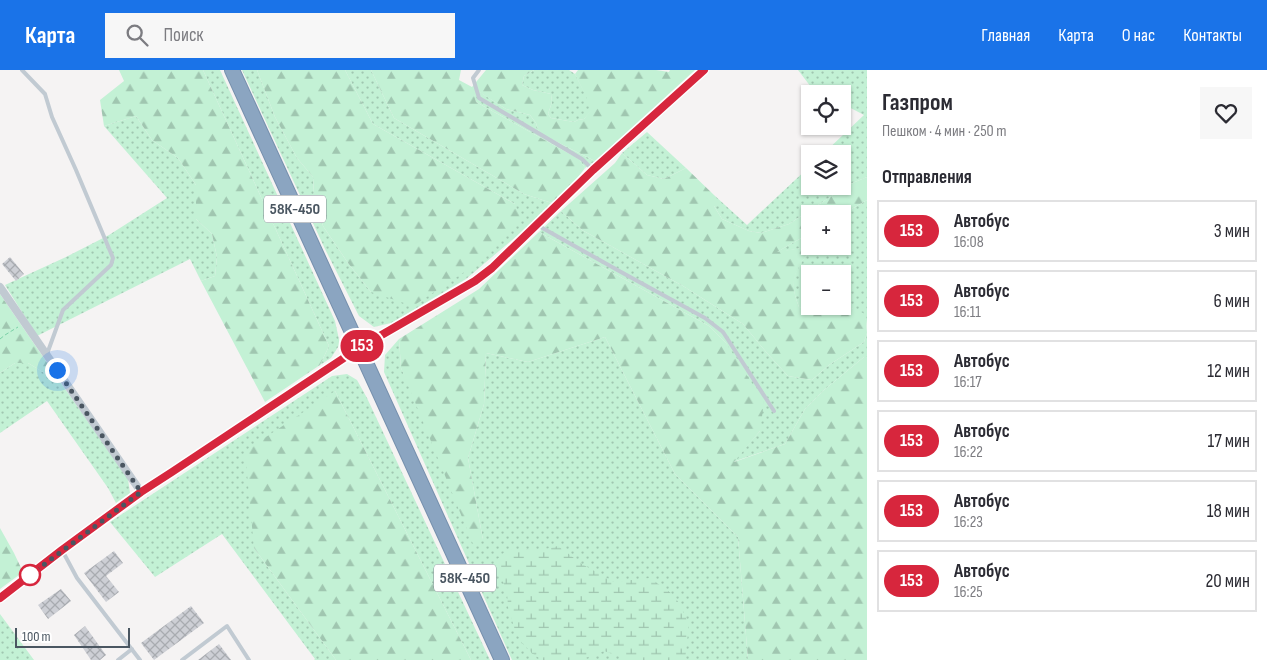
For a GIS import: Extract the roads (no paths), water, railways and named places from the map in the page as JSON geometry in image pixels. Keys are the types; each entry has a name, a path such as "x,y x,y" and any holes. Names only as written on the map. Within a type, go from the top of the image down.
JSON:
{"highway":[{"name":"58К-450","path":"232,70 502,660"}],"street":[{"path":"0,598 141,492 359,348 475,281 492,268 593,170 704,70"},
{"path":"0,287 141,492"}],"lane":[{"path":"22,70 45,94 52,117 112,258 111,265 63,310 47,354"},
{"path":"479,70 473,78 479,98 582,159 593,170"},
{"path":"537,224 705,318 723,332 774,411"},
{"path":"62,550 77,578 140,660"},
{"path":"182,660 227,626 249,660"},
{"path":"118,660 132,649"}]}
